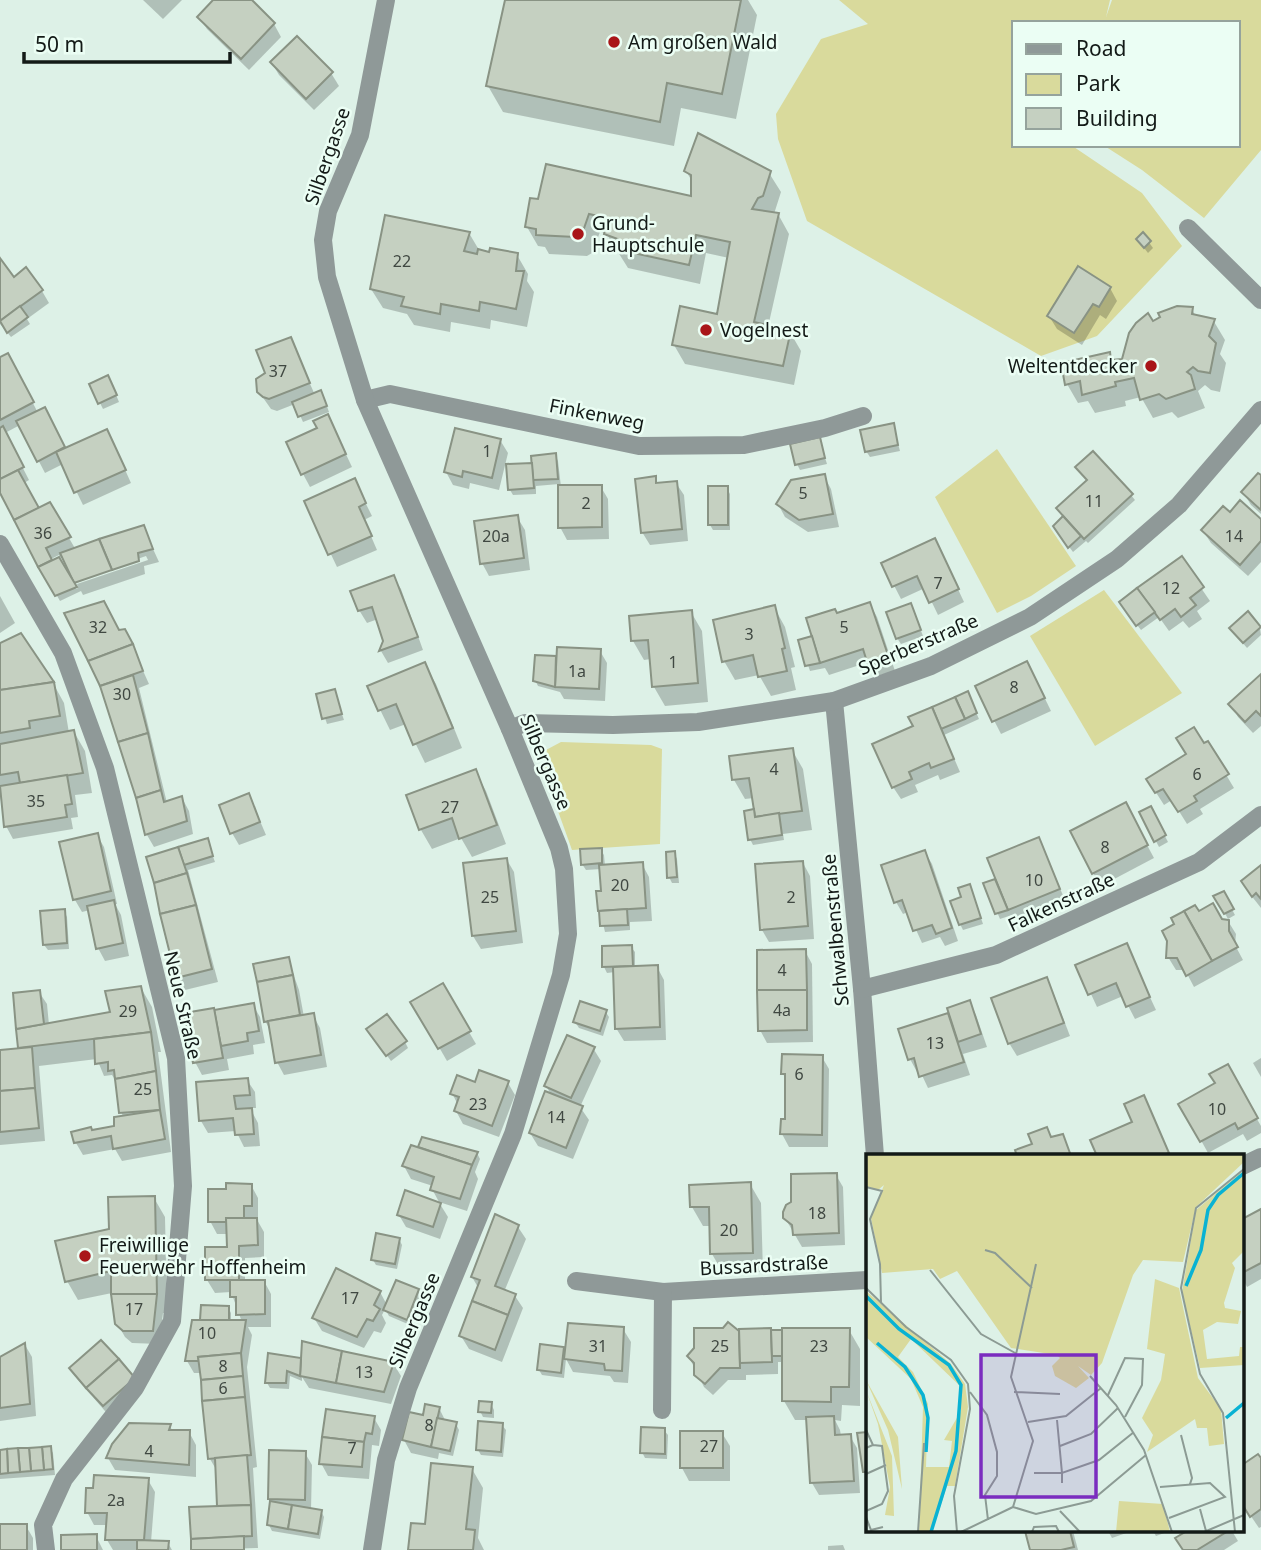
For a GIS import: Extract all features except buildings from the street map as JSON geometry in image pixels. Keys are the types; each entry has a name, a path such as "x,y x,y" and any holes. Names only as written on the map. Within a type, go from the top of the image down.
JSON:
{"street":[{"name":"Silbergasse","path":"373,1550 386,1460 408,1388 513,1133 561,975 568,934 562,858 510,729 365,400 327,277 323,240 328,211 360,135 386,0"},
{"path":"1188,228 1261,300"},
{"name":"Finkenweg","path":"365,400 390,394 639,446 744,445 824,428 863,416"},
{"name":"Sperberstraße","path":"510,729 525,723 613,725 698,722 834,701 931,666 1030,617 1117,559 1179,505 1261,410"},
{"name":"Neue Straße","path":"0,544 63,653 104,768 176,1058 183,1186 172,1321 135,1388 64,1479 43,1525 46,1550"},
{"name":"Schwalbenstraße","path":"834,701 875,1154"},
{"name":"Falkenstraße","path":"862,989 996,955 1199,862 1261,815"},
{"path":"1244,1165 1261,1157"},
{"name":"Bussardstraße","path":"576,1281 663,1292 866,1280"},
{"path":"662,1410 663,1292"}],"green space":[{"path":"839,0 1110,0 1106,17 1112,0 1261,0 1261,150 1204,218 1142,170 1106,147 1240,147 1240,21 1012,21 1012,147 1074,147 1142,193 1182,246 1097,336 1041,356 807,221 778,139 776,114 821,39 868,24"},
{"path":"997,449 1076,566 1031,596 997,613 935,497"},
{"path":"1104,590 1182,693 1095,746 1030,636"},
{"path":"561,742 651,745 662,749 660,844 572,850 544,772 546,750"}],"place":[{"name":"Am großen Wald","path":"614,42"},
{"name":"Grund- Hauptschule","path":"578,234"},
{"name":"Vogelnest","path":"706,330"},
{"name":"Weltentdecker","path":"1151,366"},
{"name":"Freiwillige Feuerwehr Hoffenheim","path":"85,1256"}]}
